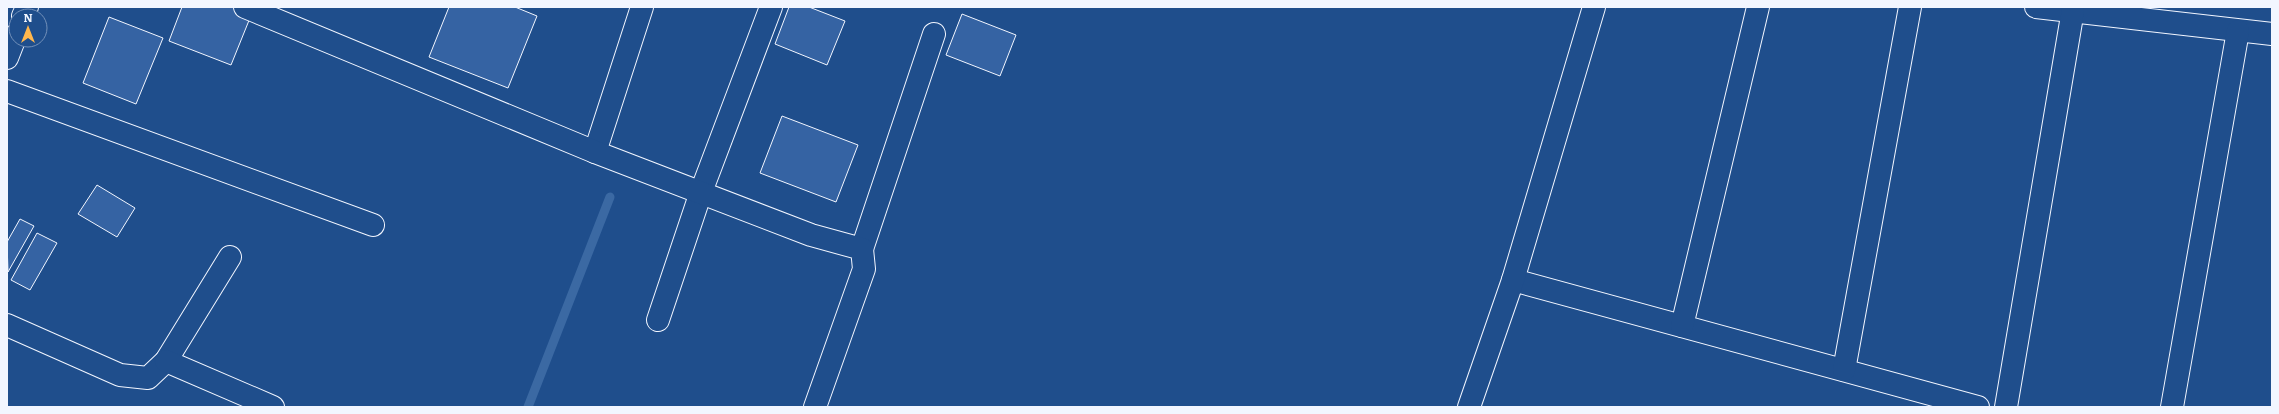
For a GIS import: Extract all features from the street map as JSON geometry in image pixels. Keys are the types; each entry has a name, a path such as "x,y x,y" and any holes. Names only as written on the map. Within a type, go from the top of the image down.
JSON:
{"street":[{"path":"246,7 596,152 811,235 862,249"},
{"path":"596,152 642,7"},
{"path":"658,320 701,192 771,7"},
{"path":"1469,407 1513,280 1594,7"},
{"path":"1682,326 1758,7"},
{"path":"1844,370 1910,7"},
{"path":"2036,7 2073,10 2272,34"},
{"path":"2006,407 2073,10"},
{"path":"2172,407 2238,31"},
{"path":"815,407 864,269 862,249 934,34"},
{"path":"7,58 11,48"},
{"path":"7,91 373,225"},
{"path":"7,325 120,375 148,378 166,361 230,257"},
{"path":"1513,280 1978,407"},
{"path":"166,361 272,407"}],"building":[{"path":"182,7 238,7 252,13 231,65 169,41"},
{"path":"449,7 515,7 537,16 508,88 429,57"},
{"path":"789,7 809,7 845,21 827,65 775,44"},
{"path":"962,14 1016,35 1000,76 946,55"},
{"path":"109,17 163,38 136,104 83,83"},
{"path":"782,116 858,145 836,202 760,173"},
{"path":"97,185 135,208 117,237 78,214"},
{"path":"20,219 34,226 8,272 7,242"},
{"path":"37,233 57,243 30,290 11,280"}],"waterway":[{"path":"528,407 610,197"}]}
